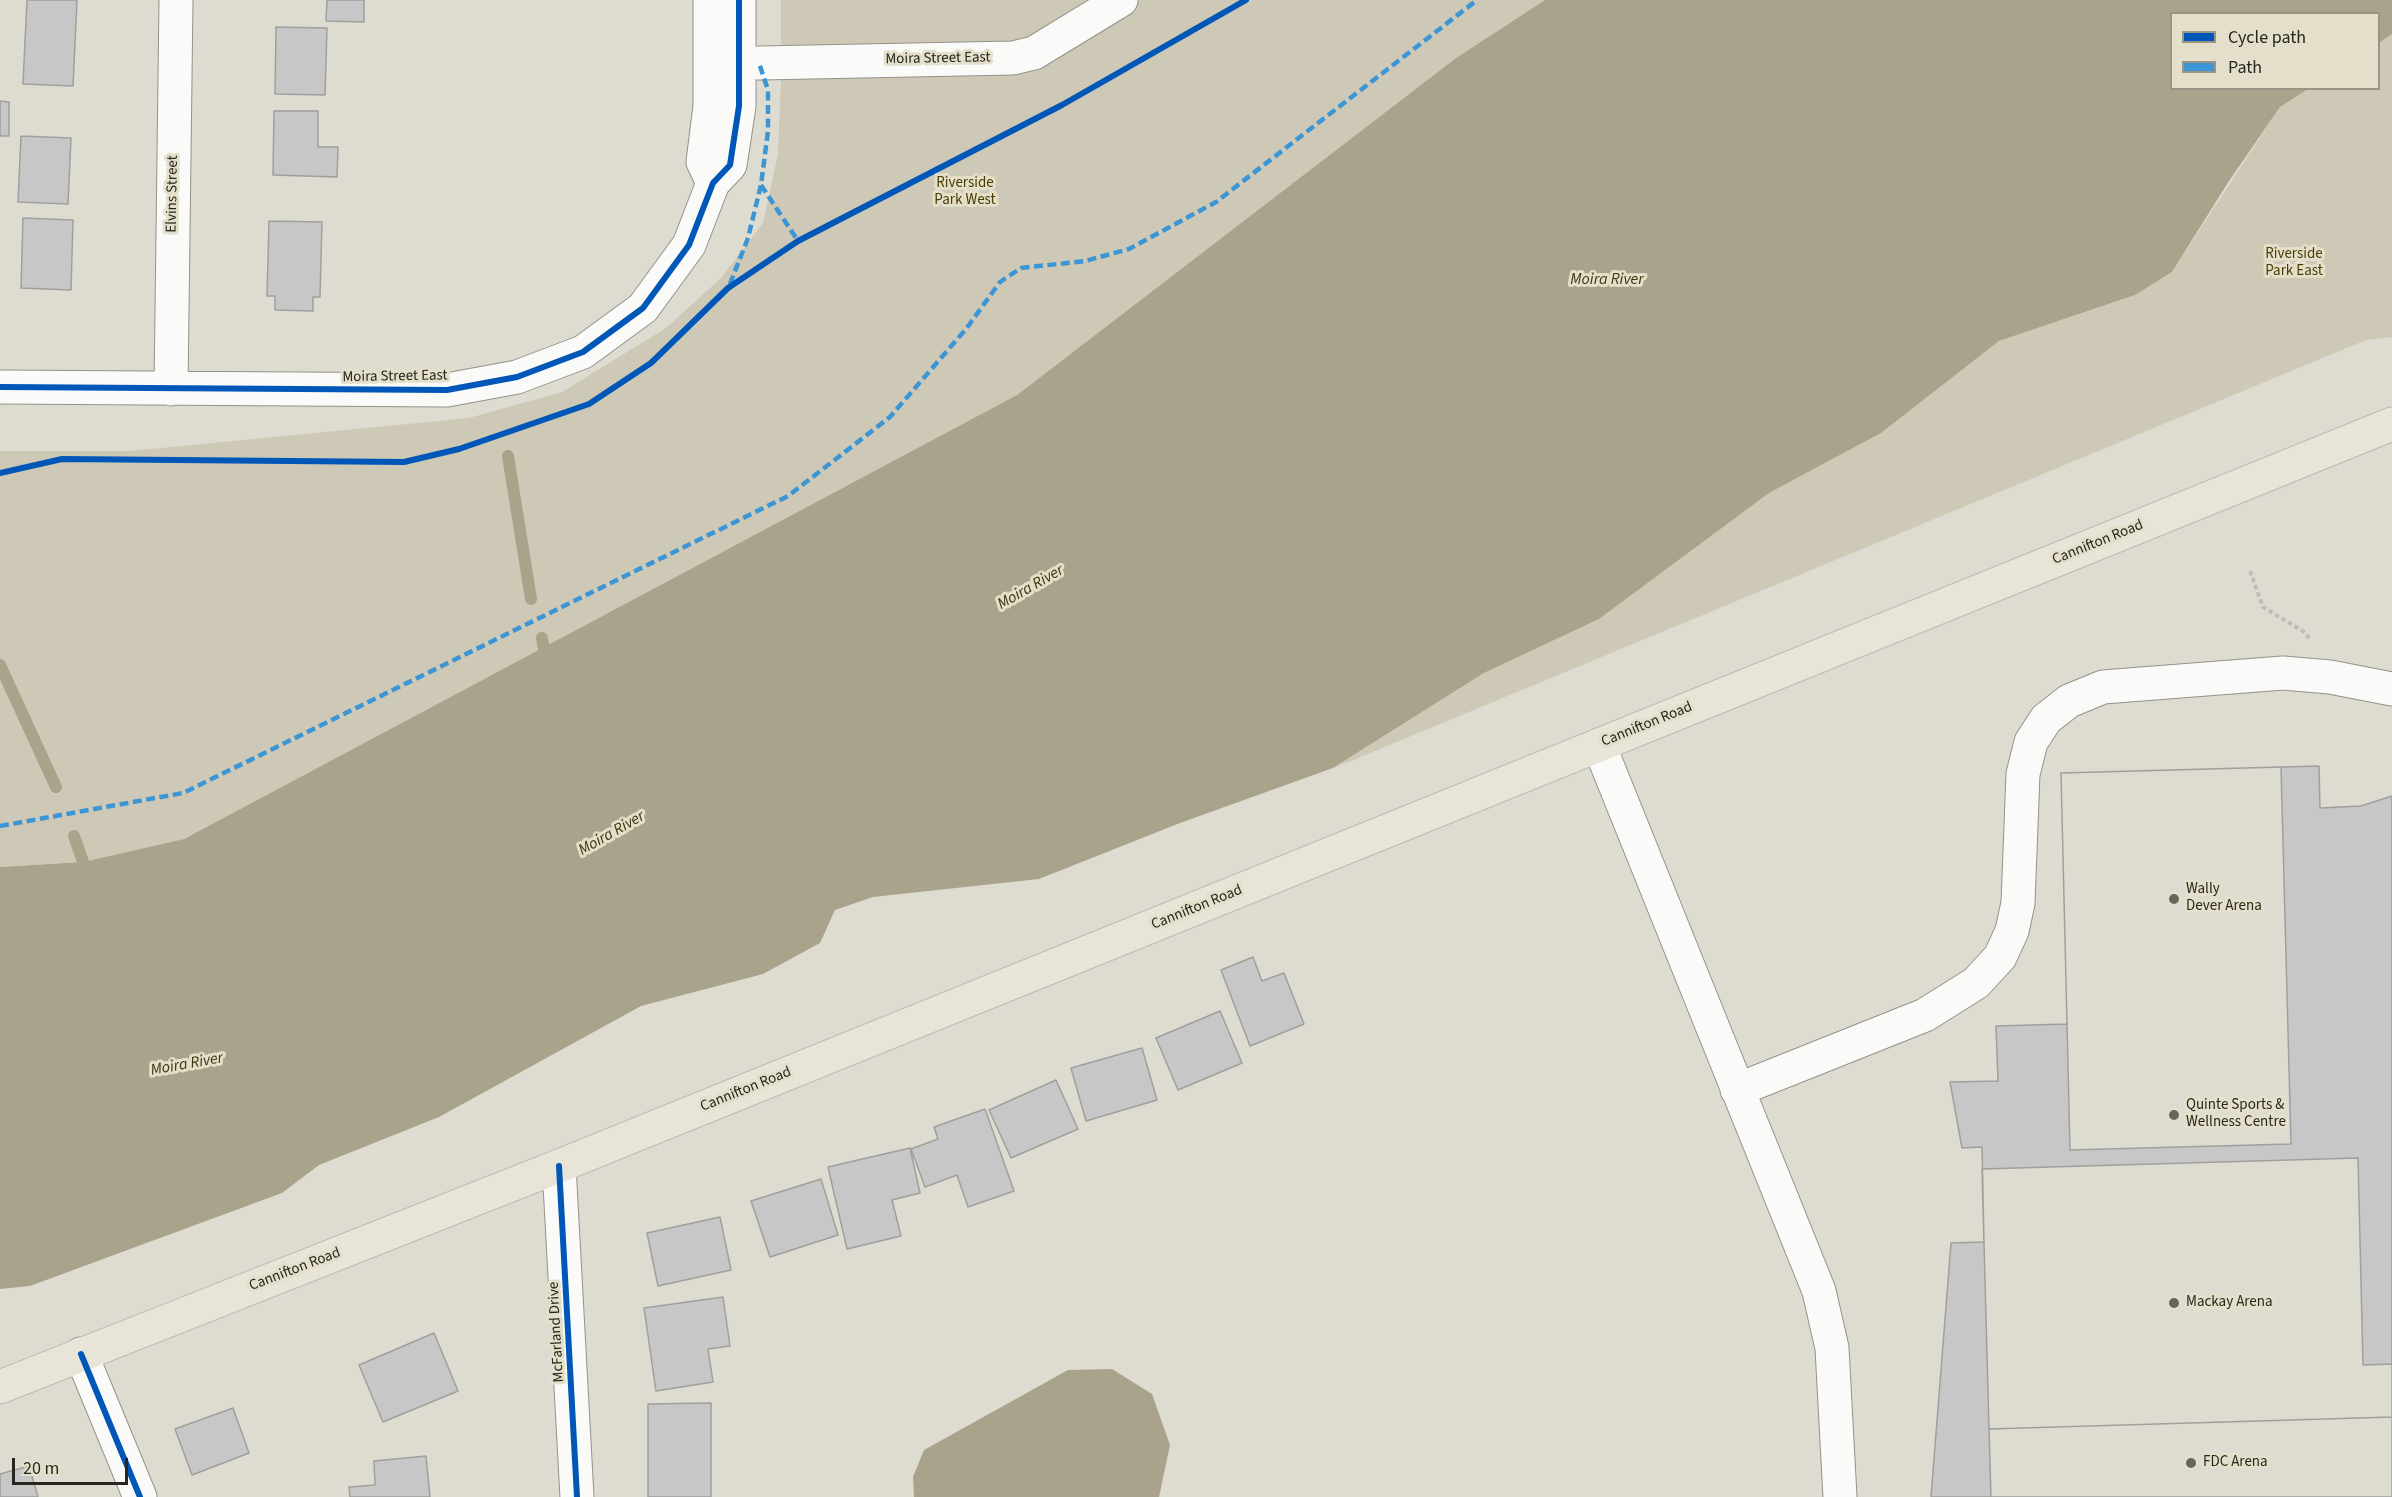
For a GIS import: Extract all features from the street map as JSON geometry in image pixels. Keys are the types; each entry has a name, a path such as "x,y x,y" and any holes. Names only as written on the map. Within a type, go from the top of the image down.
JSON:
{"main road":[{"name":"Cannifton Road","path":"0,1387 559,1166 2392,424"}],"street":[{"name":"Elvins Street","path":"171,389 176,0"},
{"path":"710,0 725,64"},
{"path":"725,64 739,0"},
{"name":"Moira Street East","path":"0,387 447,390 517,377 583,352 643,308 689,245 713,183 703,162 710,106 725,64 1013,58 1034,53 1121,0"},
{"path":"1737,1090 1925,1015 1976,983 2000,957 2012,931 2018,903 2023,774 2031,742 2046,719 2069,701 2103,687 2283,673 2314,675 2392,689"},
{"path":"1599,745 1819,1291 1832,1348 1840,1497"},
{"name":"McFarland Drive","path":"559,1166 577,1497"},
{"path":"81,1354 140,1497"}],"path":[{"path":"2250,571 2264,607 2306,633 2312,647 2314,675"}],"green space":[{"name":"Riverside Park West","path":"781,0 1545,0 1456,58 1017,395 184,839 83,862 0,867 0,451 130,451 469,418 562,392 666,328 721,278 763,223 778,154"},
{"name":"Riverside Park East","path":"2392,34 2392,337 2366,340 1334,768 1484,673 1599,619 1769,493 1881,433 1999,341 2135,295 2172,272 2280,107 2306,90 2380,90 2380,42"}],"water":[{"name":"Moira River","path":"1545,0 2392,0 2392,34 2380,42 2380,12 2170,12 2170,90 2306,90 2280,107 2229,181 2172,272 2135,295 1999,341 1881,433 1769,493 1599,619 1484,673 1333,768 1180,823 1039,879 873,897 835,910 820,943 763,974 641,1006 439,1117 319,1165 282,1193 30,1286 0,1289 0,867 83,862 184,839 1017,395 1456,58"},
{"path":"1112,1369 1152,1394 1170,1445 1159,1497 914,1497 913,1477 924,1450 1068,1370"}],"building":[{"path":"27,0 77,0 73,86 23,84"},
{"path":"327,0 364,0 364,22 326,21"},
{"path":"276,27 327,28 325,95 275,94"},
{"path":"0,101 9,102 9,136 0,136"},
{"path":"274,111 318,111 318,147 338,147 337,177 273,175"},
{"path":"21,136 71,138 68,204 18,202"},
{"path":"23,218 73,220 71,290 21,288"},
{"path":"269,221 322,222 320,297 313,297 313,311 275,310 275,296 267,296"},
{"name":"Quinte Sports & Wellness Centre","path":"2319,766 2320,808 2361,806 2392,796 2392,1497 1931,1497 1951,1243 1984,1242 1982,1147 1962,1148 1950,1082 1998,1081 1996,1026 2067,1024 2061,773"},
{"name":"Wally Dever Arena","path":"2281,767 2291,1144 2070,1150 2061,773"},
{"path":"1253,957 1262,981 1284,973 1304,1024 1250,1046 1221,970"},
{"path":"1220,1011 1242,1063 1178,1090 1156,1038"},
{"path":"1142,1048 1157,1100 1086,1121 1071,1068"},
{"path":"1056,1080 1078,1129 1011,1158 989,1110"},
{"path":"985,1109 1014,1191 968,1207 957,1175 925,1187 911,1149 938,1139 934,1127"},
{"path":"910,1148 920,1193 892,1200 901,1236 847,1249 828,1167"},
{"name":"Mackay Arena","path":"2358,1158 2363,1365 2392,1364 2392,1417 1989,1429 1982,1169"},
{"path":"821,1179 838,1235 770,1257 751,1201"},
{"path":"720,1217 731,1270 658,1286 647,1233"},
{"path":"723,1297 730,1346 708,1349 713,1382 656,1391 644,1308"},
{"path":"434,1333 458,1391 383,1422 359,1365"},
{"path":"711,1403 711,1497 648,1497 648,1404"},
{"path":"233,1408 249,1453 192,1475 175,1429"},
{"name":"FDC Arena","path":"2392,1417 2392,1497 1991,1497 1989,1429"},
{"path":"426,1456 430,1497 350,1497 349,1487 375,1485 374,1461"},
{"path":"29,1466 38,1497 0,1497 0,1474"}],"waterway":[{"path":"508,456 531,599"},
{"path":"542,638 544,649"},
{"path":"0,665 56,787"},
{"path":"74,836 83,862"}],"marked path":[{"path":"0,826 183,793 788,496 890,417 966,329 1000,282 1021,268 1085,261 1129,249 1216,202 1477,0"},
{"path":"730,284 748,238 761,185 768,131 768,90 759,63"},
{"path":"761,185 798,241"}],"cycle path":[{"path":"0,387 447,390 517,377 583,352 643,308 689,245 713,183 730,165 739,106 739,0"},
{"path":"0,473 62,459 404,462 459,449 589,404 651,363 728,288 798,241 1062,105 1246,0"},
{"path":"559,1166 577,1497"},
{"path":"81,1354 140,1497"}],"place":[{"name":"Wally Dever Arena","path":"2174,899"},
{"name":"Quinte Sports & Wellness Centre","path":"2174,1115"},
{"name":"Mackay Arena","path":"2174,1303"},
{"name":"FDC Arena","path":"2191,1463"}]}
